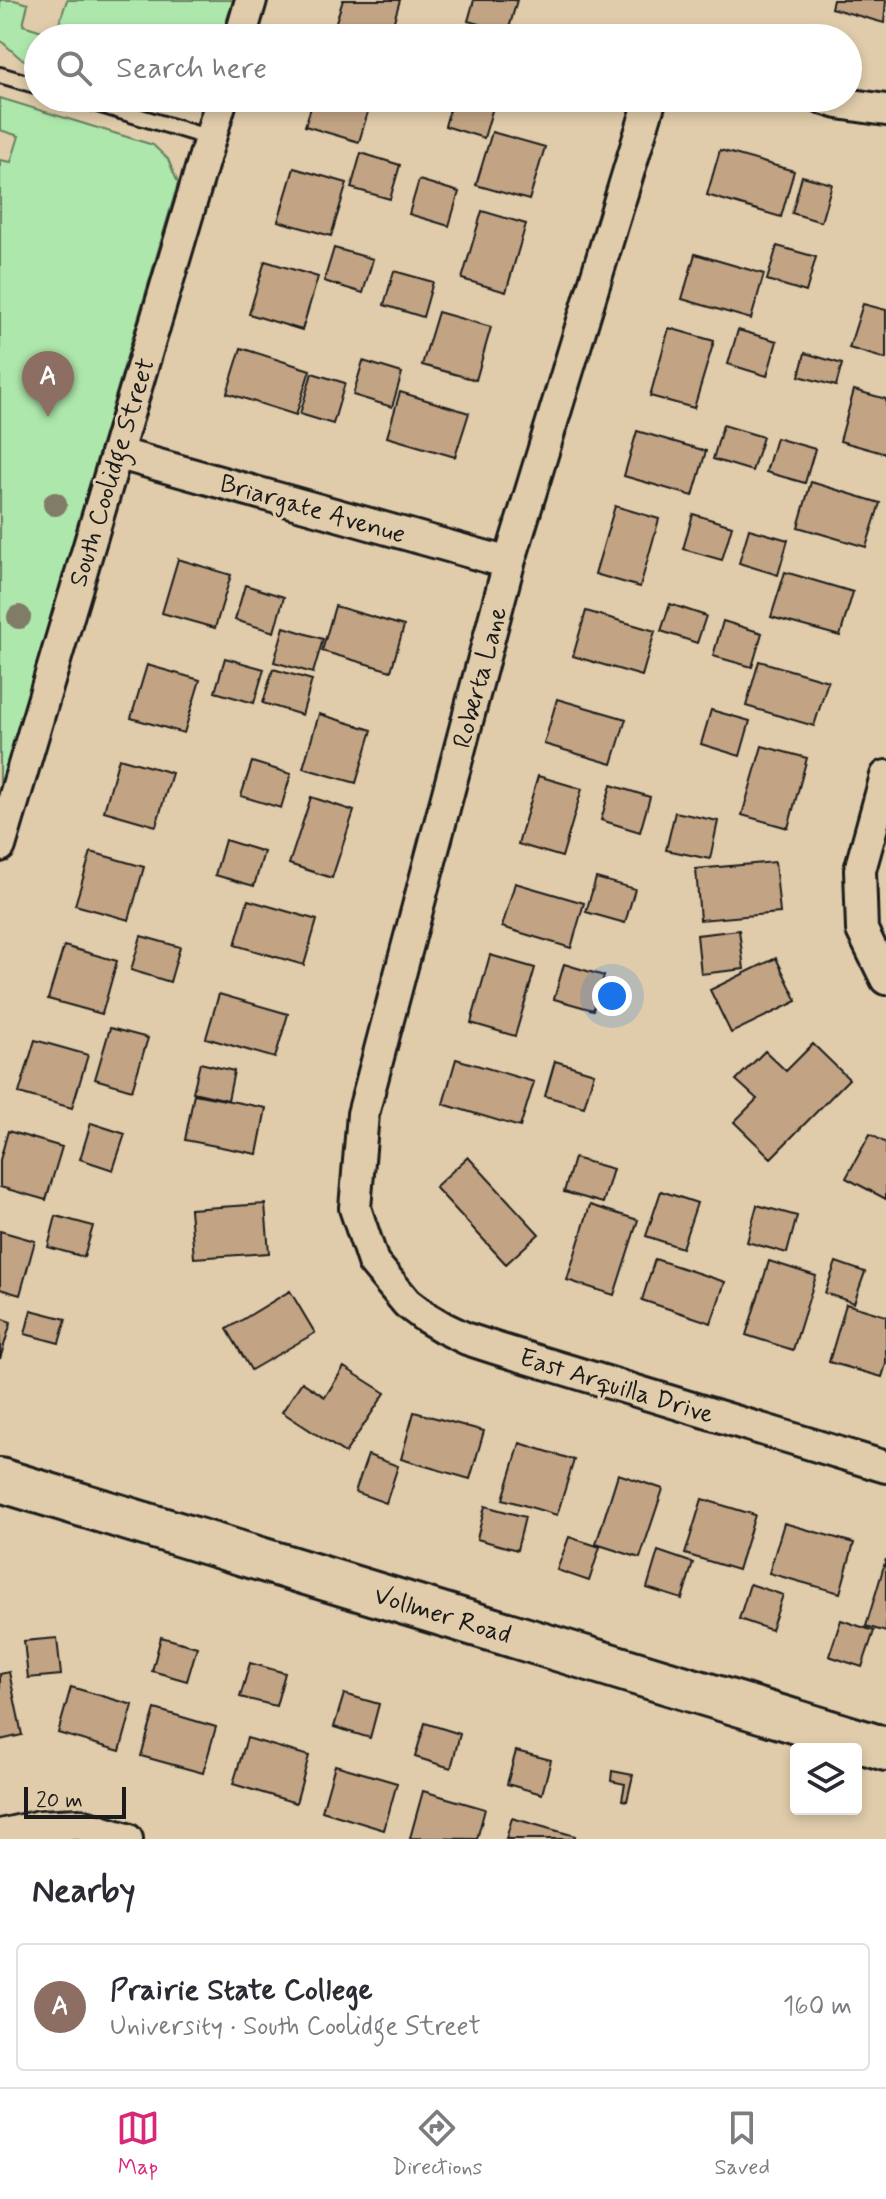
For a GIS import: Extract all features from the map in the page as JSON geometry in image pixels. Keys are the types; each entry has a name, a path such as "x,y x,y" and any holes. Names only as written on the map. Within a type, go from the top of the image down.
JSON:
{"main road":[{"name":"Vollmer Road","path":"0,1480 886,1749"}],"street":[{"path":"244,24 251,0"},
{"path":"862,106 886,110"},
{"name":"South Coolidge Street","path":"0,846 218,112"},
{"name":"Roberta Lane","path":"373,1262 355,1208 363,1114 509,563 647,112"},
{"name":"Briargate Avenue","path":"116,453 509,563"},
{"path":"886,776 860,870 862,930 886,979"},
{"name":"East Arquilla Drive","path":"373,1262 407,1303 444,1328 467,1339 886,1467"},
{"path":"0,1835 40,1826 78,1824 127,1839"}],"lane":[{"path":"0,75 24,82"},
{"path":"124,112 210,138"}],"green space":[{"path":"0,0 28,4 23,25 24,60 0,40"},
{"path":"67,0 233,0 225,24 59,24"},
{"path":"0,98 24,105 24,112 46,112 153,145 168,159 178,183 0,788 0,160 11,162 19,136 0,130"}],"building":[{"path":"343,0 400,0 393,24 335,24"},
{"path":"474,0 517,0 510,24 468,21"},
{"path":"833,0 886,0 884,23 831,8"},
{"path":"310,112 368,112 359,142 305,126"},
{"path":"449,112 492,112 484,138 445,126"},
{"path":"492,132 545,147 529,200 476,185"},
{"path":"720,150 794,171 781,217 707,195"},
{"path":"361,153 400,165 390,199 351,188"},
{"path":"294,168 347,183 331,236 278,221"},
{"path":"802,176 832,184 821,222 792,213"},
{"path":"419,180 459,192 449,226 409,214"},
{"path":"482,211 526,224 506,292 462,279"},
{"path":"777,246 816,257 806,292 767,280"},
{"path":"334,248 373,259 363,293 324,281"},
{"path":"695,254 764,274 751,319 682,299"},
{"path":"265,261 318,277 302,330 249,314"},
{"path":"394,271 433,282 423,317 384,305"},
{"path":"863,304 886,310 886,359 849,348"},
{"path":"438,312 491,327 476,380 422,365"},
{"path":"669,328 714,341 694,408 650,396"},
{"path":"738,330 777,341 767,376 728,364"},
{"path":"241,348 310,370 296,415 227,393"},
{"path":"805,353 842,364 836,386 799,376"},
{"path":"363,361 402,373 392,407 353,395"},
{"path":"312,373 345,383 333,424 300,414"},
{"path":"854,390 886,399 886,454 840,441"},
{"path":"400,392 469,413 455,457 387,437"},
{"path":"723,425 763,437 752,471 713,459"},
{"path":"637,431 706,451 693,496 624,476"},
{"path":"776,438 815,449 805,483 766,472"},
{"path":"811,482 880,503 866,547 798,527"},
{"path":"615,506 659,519 640,587 595,574"},
{"path":"693,514 732,526 722,560 683,549"},
{"path":"749,529 788,540 778,575 739,563"},
{"path":"178,559 231,575 215,628 162,613"},
{"path":"785,572 853,592 840,636 771,617"},
{"path":"245,585 284,597 274,632 235,620"},
{"path":"670,604 706,616 697,643 661,631"},
{"path":"335,606 404,626 391,671 322,651"},
{"path":"586,611 655,631 642,676 573,656"},
{"path":"723,621 762,633 752,667 713,656"},
{"path":"284,627 323,639 313,673 274,662"},
{"path":"225,658 264,669 254,703 215,692"},
{"path":"759,661 828,681 814,726 746,706"},
{"path":"147,665 200,680 184,733 131,718"},
{"path":"273,669 312,680 302,715 263,703"},
{"path":"557,699 626,719 612,764 544,744"},
{"path":"711,710 750,721 740,756 701,744"},
{"path":"319,714 372,730 356,783 303,768"},
{"path":"762,746 807,758 788,828 742,815"},
{"path":"119,758 172,773 156,826 104,811"},
{"path":"252,762 291,774 281,808 241,796"},
{"path":"538,776 582,789 562,857 518,844"},
{"path":"611,785 650,797 640,832 601,820"},
{"path":"311,797 354,811 332,878 289,864"},
{"path":"675,812 718,821 710,859 666,850"},
{"path":"225,840 264,852 254,886 215,875"},
{"path":"91,852 144,867 129,920 75,905"},
{"path":"775,862 780,913 700,920 696,869"},
{"path":"596,878 635,889 625,923 586,912"},
{"path":"515,883 584,903 571,948 502,927"},
{"path":"248,900 317,920 304,965 235,945"},
{"path":"739,930 744,969 701,974 697,935"},
{"path":"141,936 180,947 170,982 131,970"},
{"path":"64,946 117,961 102,1014 48,999"},
{"path":"490,955 535,968 515,1036 471,1023"},
{"path":"776,958 797,1001 731,1033 710,990"},
{"path":"564,964 604,976 593,1010 554,999"},
{"path":"219,994 288,1014 275,1058 206,1038"},
{"path":"110,1028 148,1038 132,1090 95,1079"},
{"path":"35,1040 88,1055 72,1108 19,1093"},
{"path":"813,1044 849,1079 771,1158 734,1122 757,1099 736,1080 765,1051 786,1071"},
{"path":"456,1059 534,1082 520,1127 443,1104"},
{"path":"555,1061 594,1073 584,1107 545,1096"},
{"path":"200,1063 234,1071 228,1100 193,1092"},
{"path":"194,1094 266,1108 257,1154 185,1140"},
{"path":"91,1123 125,1134 113,1170 80,1159"},
{"path":"8,1131 62,1147 46,1200 0,1187 0,1160"},
{"path":"870,1134 886,1143 886,1199 846,1178"},
{"path":"468,1157 539,1234 506,1264 435,1187"},
{"path":"574,1158 613,1169 603,1203 564,1192"},
{"path":"661,1191 697,1203 682,1248 646,1236"},
{"path":"265,1204 269,1253 194,1258 190,1209"},
{"path":"590,1205 638,1220 614,1295 567,1280"},
{"path":"757,1205 797,1216 787,1253 747,1242"},
{"path":"56,1216 93,1226 84,1257 48,1247"},
{"path":"0,1231 35,1241 20,1295 0,1289"},
{"path":"655,1259 725,1282 711,1323 642,1300"},
{"path":"769,1261 816,1276 793,1350 746,1335"},
{"path":"836,1262 865,1272 854,1303 825,1293"},
{"path":"290,1291 315,1333 251,1370 227,1329"},
{"path":"846,1304 886,1316 886,1364 882,1377 829,1362"},
{"path":"31,1310 66,1319 59,1343 25,1334"},
{"path":"0,1318 11,1322 0,1359"},
{"path":"344,1367 385,1393 345,1453 282,1412 302,1382 325,1397"},
{"path":"414,1412 484,1431 470,1479 401,1459"},
{"path":"520,1443 574,1460 557,1515 503,1499"},
{"path":"368,1455 398,1466 386,1503 355,1492"},
{"path":"618,1474 663,1489 640,1558 596,1544"},
{"path":"702,1499 755,1515 738,1570 685,1554"},
{"path":"485,1506 525,1517 517,1550 477,1539"},
{"path":"784,1523 854,1543 840,1593 769,1573"},
{"path":"569,1537 600,1547 589,1581 557,1570"},
{"path":"658,1551 693,1563 682,1599 647,1588"},
{"path":"886,1559 886,1632 866,1626"},
{"path":"750,1584 783,1595 771,1630 739,1619"},
{"path":"841,1620 874,1631 862,1667 829,1656"},
{"path":"161,1637 197,1647 187,1681 152,1671"},
{"path":"57,1638 61,1675 28,1678 24,1641"},
{"path":"250,1663 285,1673 276,1706 240,1697"},
{"path":"9,1672 22,1735 0,1740 0,1674"},
{"path":"71,1687 133,1705 120,1751 58,1733"},
{"path":"344,1694 379,1704 370,1738 334,1727"},
{"path":"155,1709 216,1727 203,1773 141,1756"},
{"path":"425,1723 460,1734 451,1768 415,1757"},
{"path":"247,1738 309,1756 296,1803 233,1784"},
{"path":"516,1751 551,1760 542,1794 507,1784"},
{"path":"335,1765 397,1783 384,1830 322,1811"},
{"path":"612,1771 633,1775 627,1801 622,1800 625,1784 611,1781"},
{"path":"423,1791 485,1809 477,1839 410,1838"},
{"path":"512,1818 575,1836 574,1839 506,1839"}],"place":[{"name":"Prairie State College","path":"48,417"}]}
